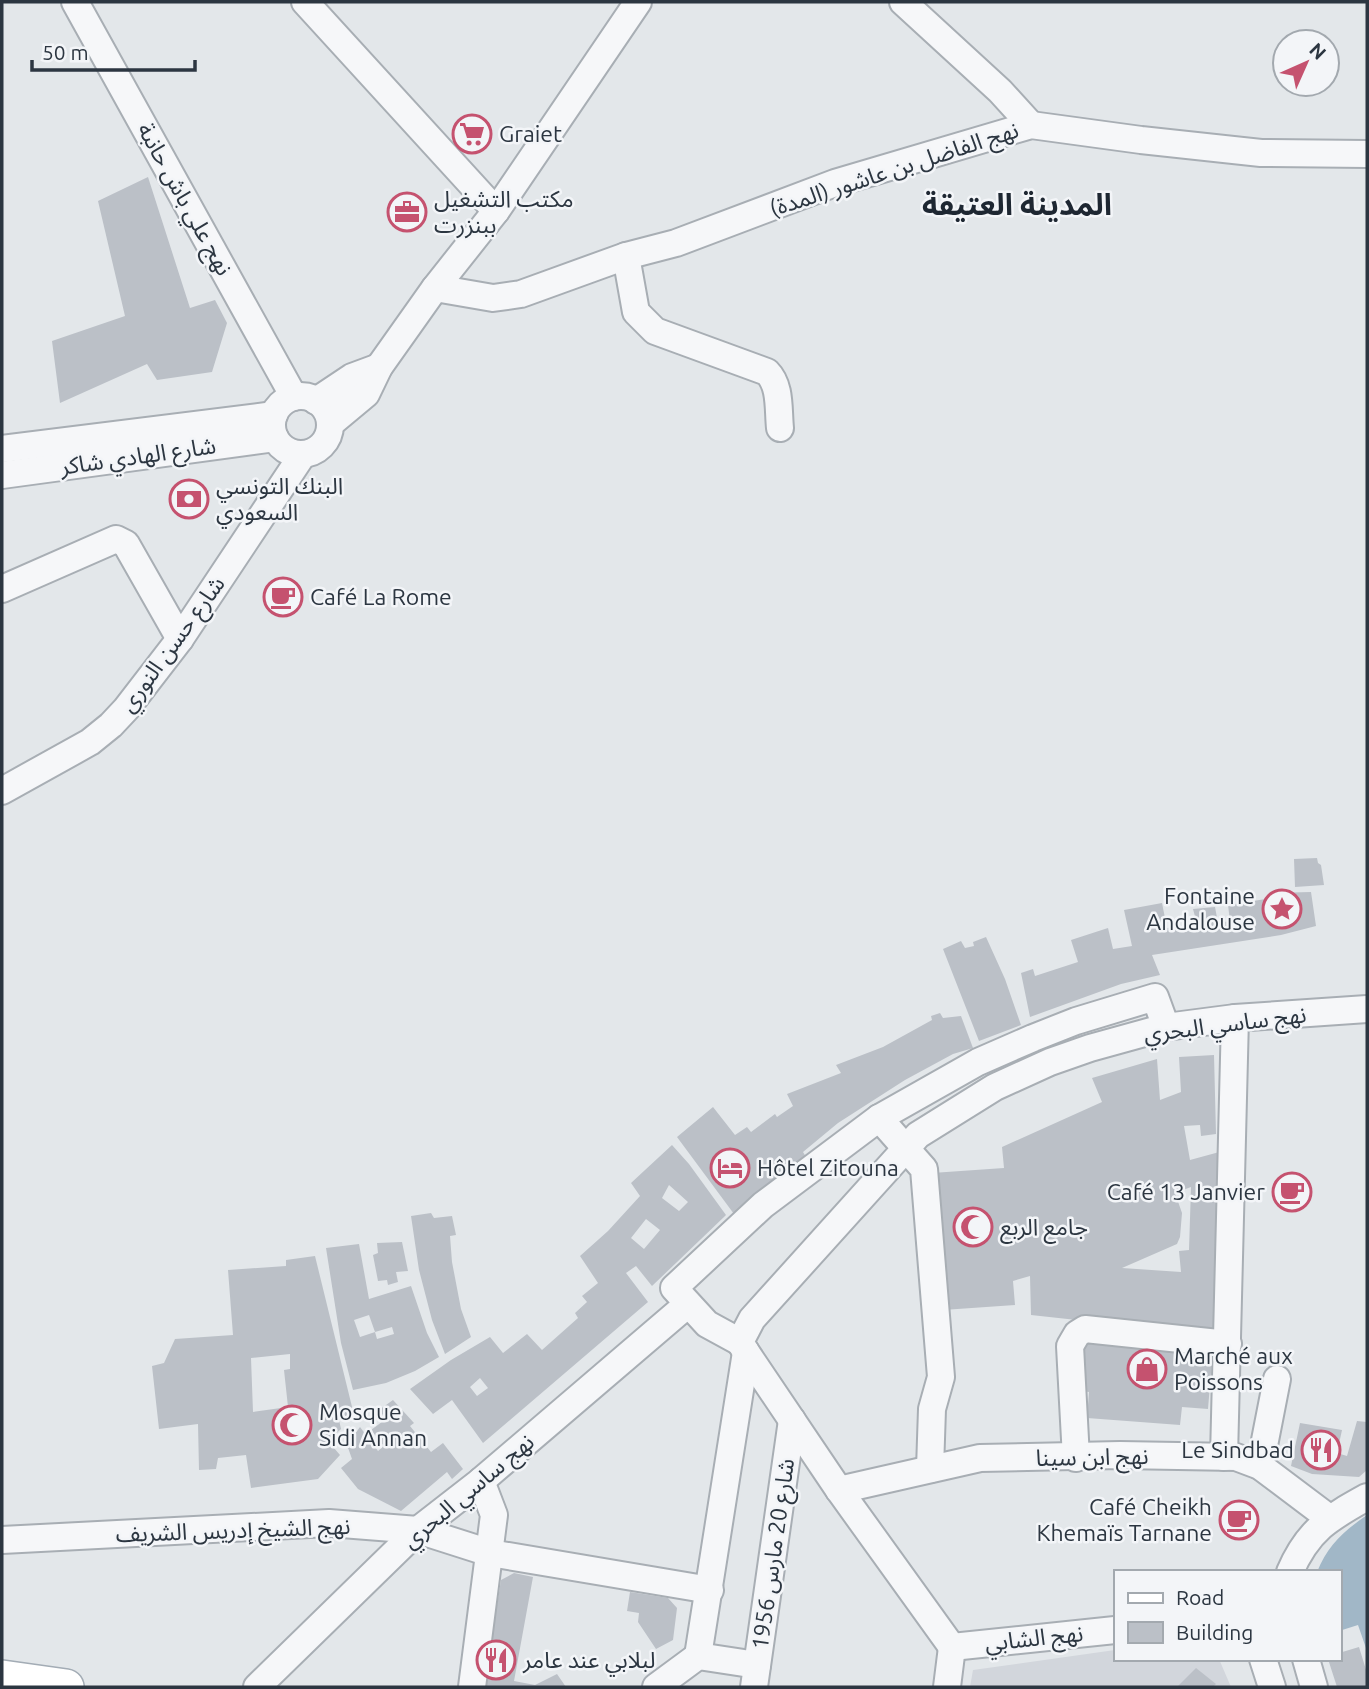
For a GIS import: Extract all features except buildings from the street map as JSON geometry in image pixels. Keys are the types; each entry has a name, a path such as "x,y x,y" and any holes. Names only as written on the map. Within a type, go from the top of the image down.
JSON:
{"street":[{"name":"نهج علي باش حانبة","path":"75,2 305,399"},
{"path":"305,2 496,211"},
{"path":"330,424 366,394 379,368 435,288 496,211 638,2"},
{"path":"903,2 1000,91 1031,125"},
{"name":"نهج الفاضل بن عاشور (المدة)","path":"435,288 493,298 521,294 626,256 676,243 835,183 1031,125 1261,153 1367,154"},
{"path":"626,256 636,312 642,320 655,331 766,372 774,379 777,389 780,428"},
{"path":"305,399 328,415 329,433 319,448 303,454 291,453 282,447 274,427 278,407 305,399 352,377 379,368"},
{"name":"شارع الهادي شاكر","path":"2,449 274,427"},
{"name":"شارع الهادي شاكر","path":"2,475 274,427"},
{"name":"شارع حسن النوري","path":"2,791 90,742 111,725 138,695 180,639 303,454"},
{"path":"2,589 116,540 121,541 126,544 180,639"},
{"name":"نهج ساسي البحري","path":"257,1687 418,1530 481,1481 681,1296 763,1205 879,1118 978,1062 1076,1021 1155,997 1166,1027"},
{"name":"نهج ساسي البحري","path":"743,1347 752,1320 906,1147 918,1135 995,1087 1050,1062 1166,1027 1235,1018 1367,1009"},
{"path":"1224,1457 1235,1018"},
{"path":"879,1118 924,1169 940,1363 940,1384 932,1409 930,1469"},
{"path":"681,1296 707,1324 743,1347 839,1490 952,1647 947,1687"},
{"path":"1076,1458 1070,1346 1077,1334 1085,1329 1228,1344"},
{"path":"656,1687 698,1656 710,1590 743,1347"},
{"path":"1260,1466 1277,1379"},
{"name":"شارع 20 مارس 1956","path":"755,1676 792,1420"},
{"name":"نهج ابن سينا","path":"839,1490 980,1458 1120,1455 1236,1457 1260,1466 1329,1518"},
{"path":"472,1687 494,1515 481,1481"},
{"path":"1291,1570 1297,1555 1311,1535 1329,1518 1367,1497"},
{"name":"نهج الشيخ إدريس الشريف","path":"2,1540 329,1523 418,1530 490,1553 710,1590"},
{"name":"نهج الشابي","path":"952,1647 1114,1630"},
{"path":"698,1656 755,1676"},
{"path":"1264,1661 1272,1687"},
{"path":"1307,1661 1314,1687"}],"shaded area":[{"path":"1114,1650 1114,1661 1220,1661 1231,1687 970,1687 973,1670"}],"water":[{"path":"1367,1515 1367,1651 1358,1625 1341,1630 1341,1570 1318,1570 1326,1554 1351,1527"}],"place":[{"name":"Graiet","path":"472,134"},
{"name":"مكتب التشغيل ببنزرت","path":"407,212"},
{"name":"البنك التونسي السعودي","path":"189,499"},
{"name":"Café La Rome","path":"283,597"},
{"name":"Fontaine Andalouse","path":"1282,909"},
{"name":"Hôtel Zitouna","path":"730,1168"},
{"name":"Café 13 Janvier","path":"1292,1192"},
{"name":"جامع الربع","path":"973,1227"},
{"name":"Marché aux Poissons","path":"1147,1369"},
{"name":"Mosque Sidi Annan","path":"292,1425"},
{"name":"Le Sindbad","path":"1321,1450"},
{"name":"Café Cheikh Khemaïs Tarnane","path":"1239,1520"},
{"name":"لبلابي عند عامر","path":"496,1660"}],"district":[{"name":"المدينة العتيقة","path":"1017,205"}]}
